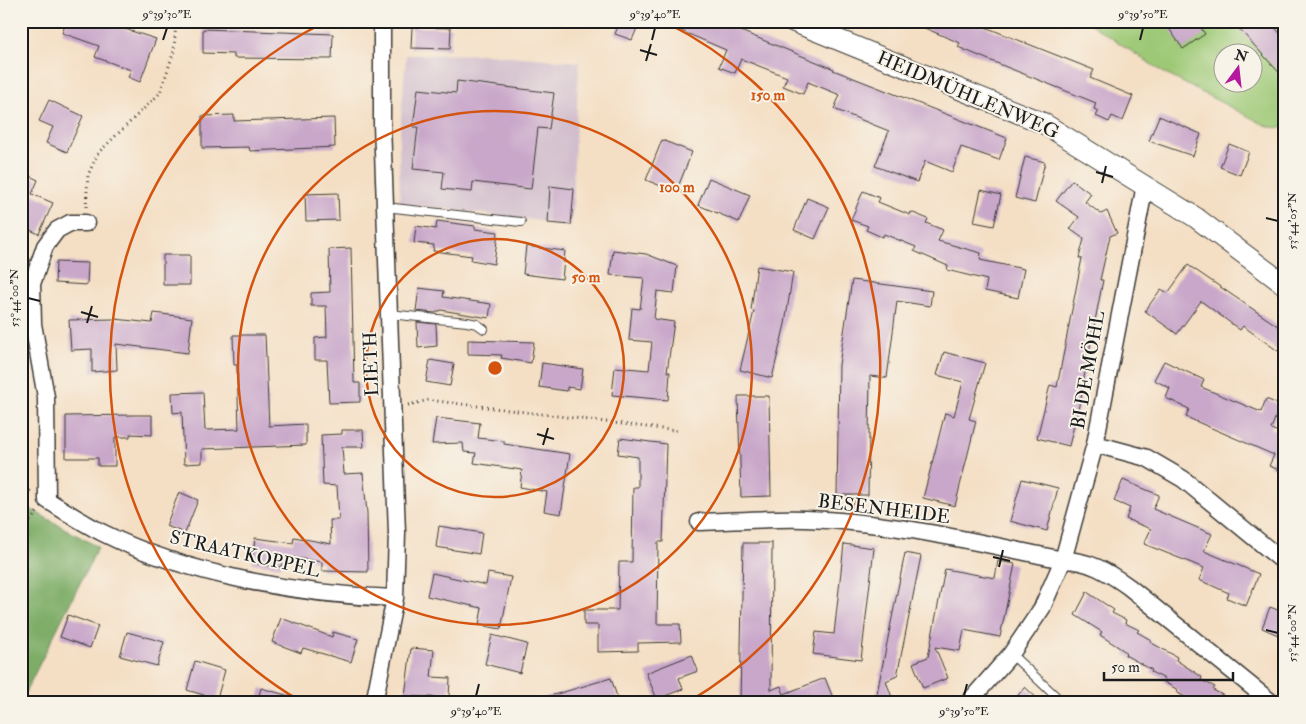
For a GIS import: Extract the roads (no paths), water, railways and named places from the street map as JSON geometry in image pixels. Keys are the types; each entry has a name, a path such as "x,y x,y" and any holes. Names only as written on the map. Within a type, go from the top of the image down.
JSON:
{"street":[{"name":"LIETH","path":"374,703 395,598 397,533 385,206 382,21"},
{"name":"HEIDMÜHLENWEG","path":"792,21 1043,123 1195,217 1285,285"},
{"name":"BI DE MÖHL","path":"968,703 1011,654 1042,608 1063,560 1095,444 1145,185"},
{"name":"STRAATKOPPEL","path":"86,223 70,223 57,230 45,246 32,284 33,324 46,397 46,500 103,533 158,556 212,572 348,596 395,598"},
{"path":"1095,444 1148,458 1183,480 1285,563"},
{"name":"BESENHEIDE","path":"698,522 806,519 869,525 956,538 1063,560"},
{"path":"1063,560 1076,560 1106,571 1272,703"}],"lane":[{"path":"385,206 521,222"},
{"path":"389,314 467,322 484,329"},
{"path":"1011,654 1062,703"}]}
